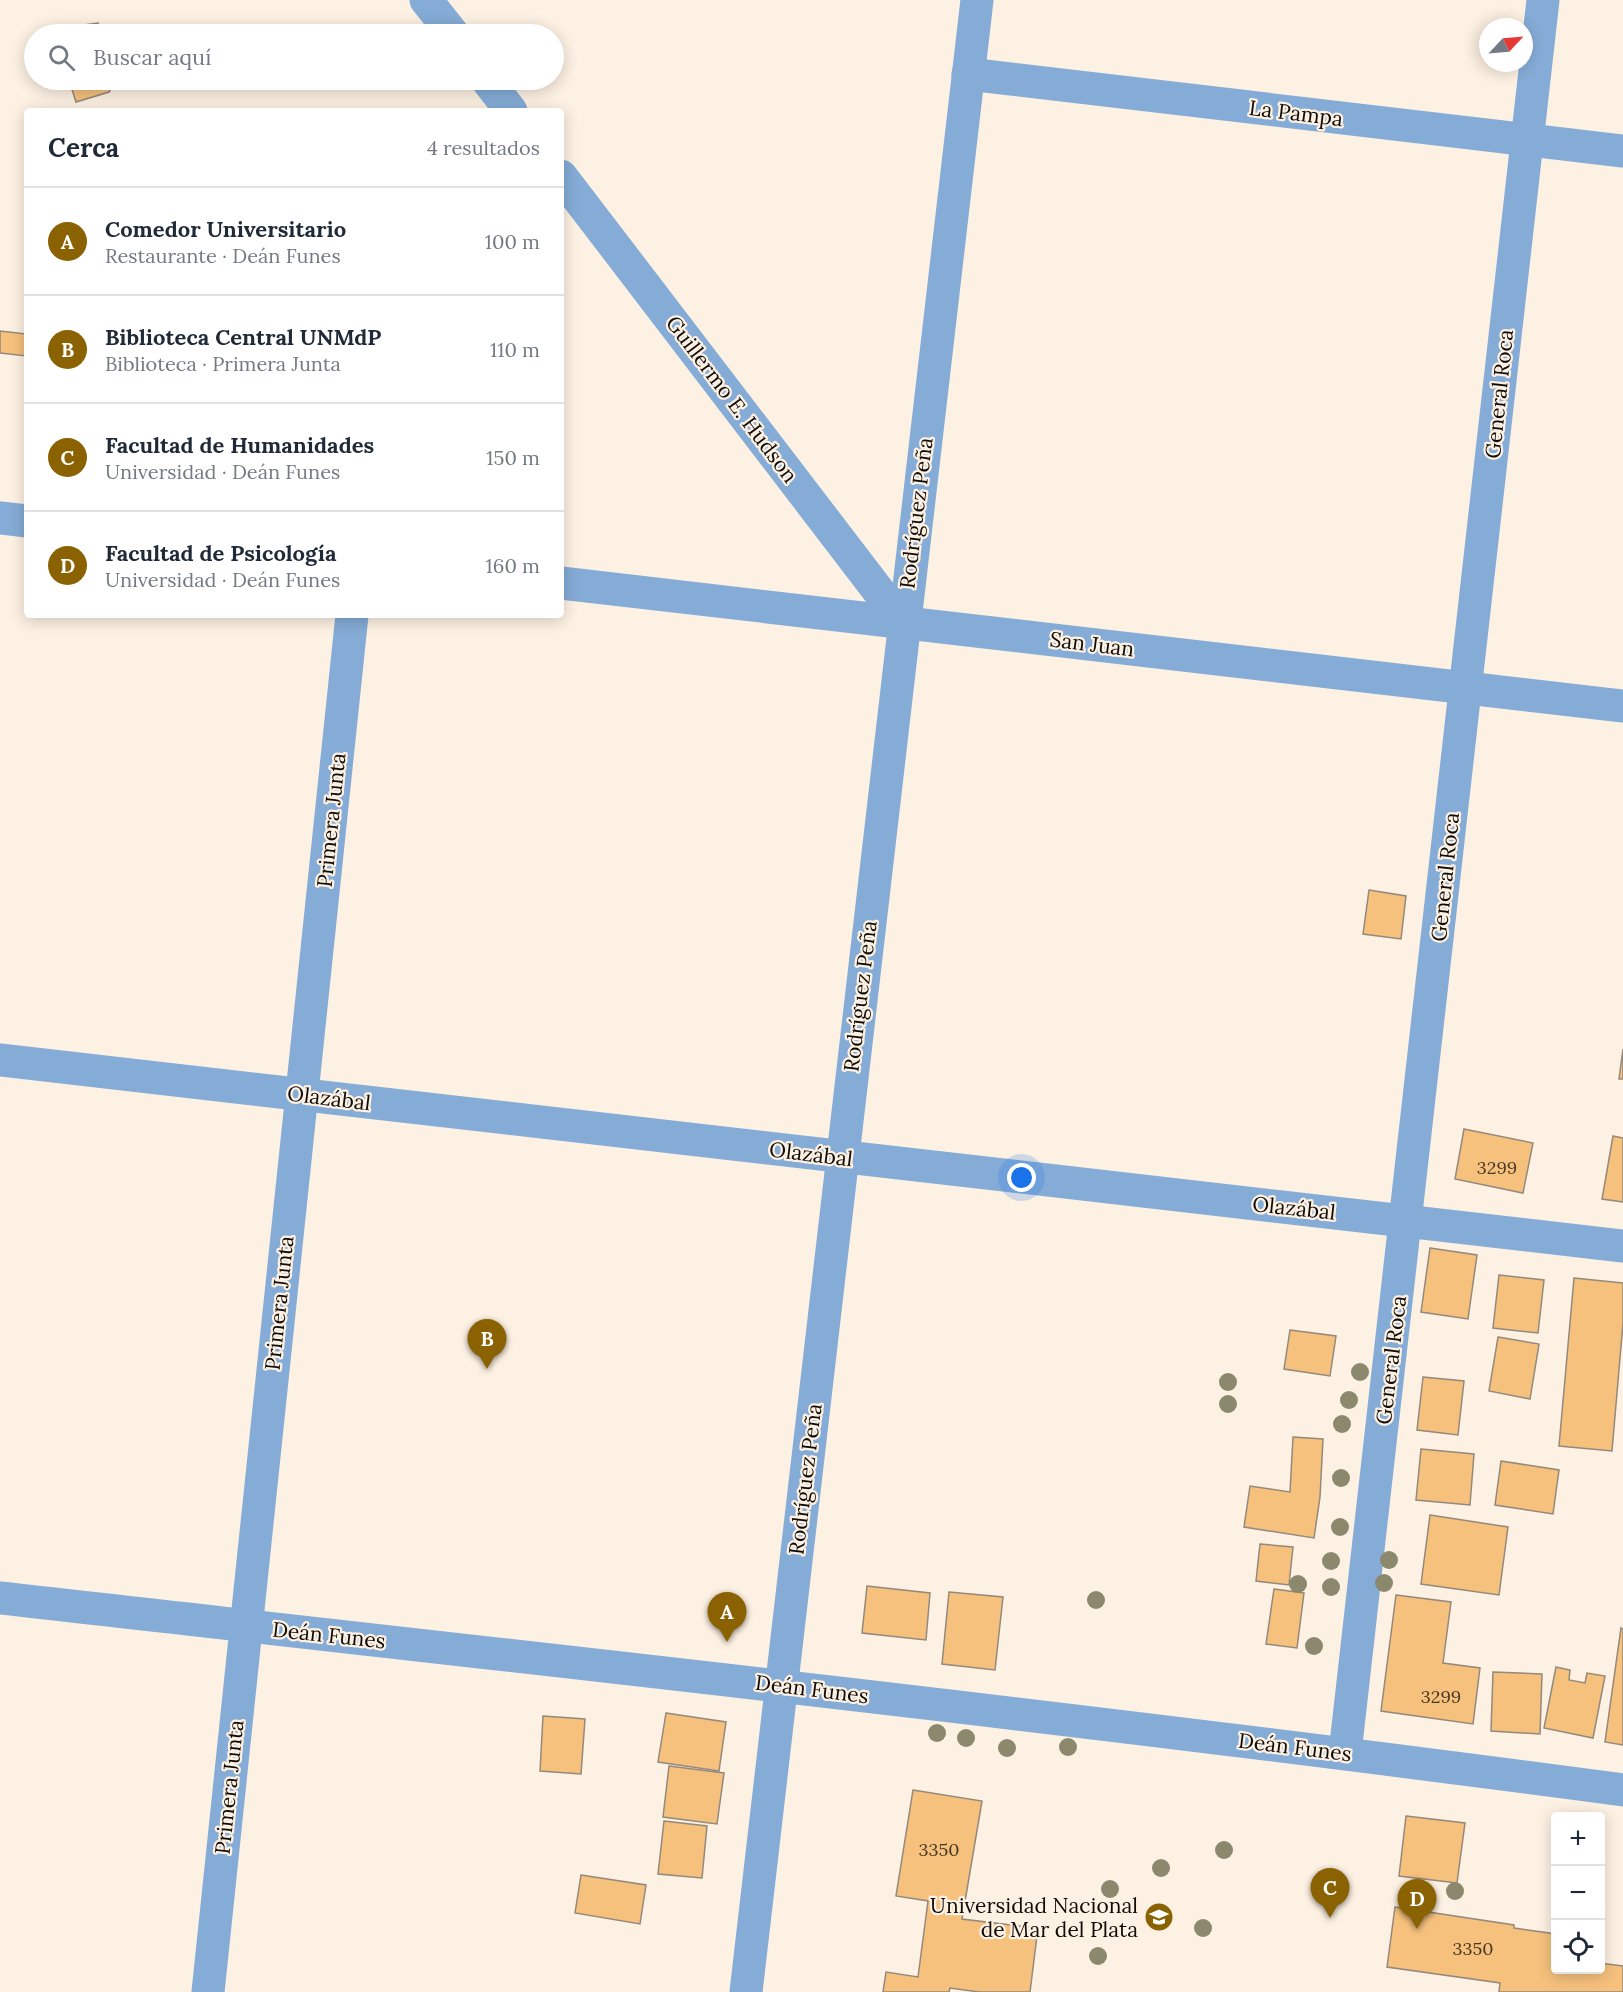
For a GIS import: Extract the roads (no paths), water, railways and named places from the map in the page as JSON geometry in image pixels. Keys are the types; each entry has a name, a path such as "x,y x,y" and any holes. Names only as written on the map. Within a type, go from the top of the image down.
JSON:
{"street":[{"path":"426,0 445,24"},
{"name":"Rodríguez Peña","path":"746,1992 976,0"},
{"name":"General Roca","path":"1345,1753 1543,0"},
{"name":"La Pampa","path":"968,74 1623,151"},
{"path":"495,90 509,108"},
{"name":"Guillermo E. Hudson","path":"564,180 903,622"},
{"path":"0,518 24,521"},
{"name":"San Juan","path":"564,583 1623,706"},
{"name":"Primera Junta","path":"208,1992 244,1626 352,618"},
{"name":"Olazábal","path":"0,1060 1623,1246"},
{"name":"Deán Funes","path":"0,1598 781,1685 1345,1753 1623,1790"}],"place":[{"name":"Biblioteca Central UNMdP","path":"487,1369"},
{"name":"Comedor Universitario","path":"727,1642"},
{"name":"Universidad Nacional de Mar del Plata","path":"1159,1917"},
{"name":"Facultad de Humanidades","path":"1330,1918"},
{"name":"Facultad de Psicología","path":"1417,1929"}]}
